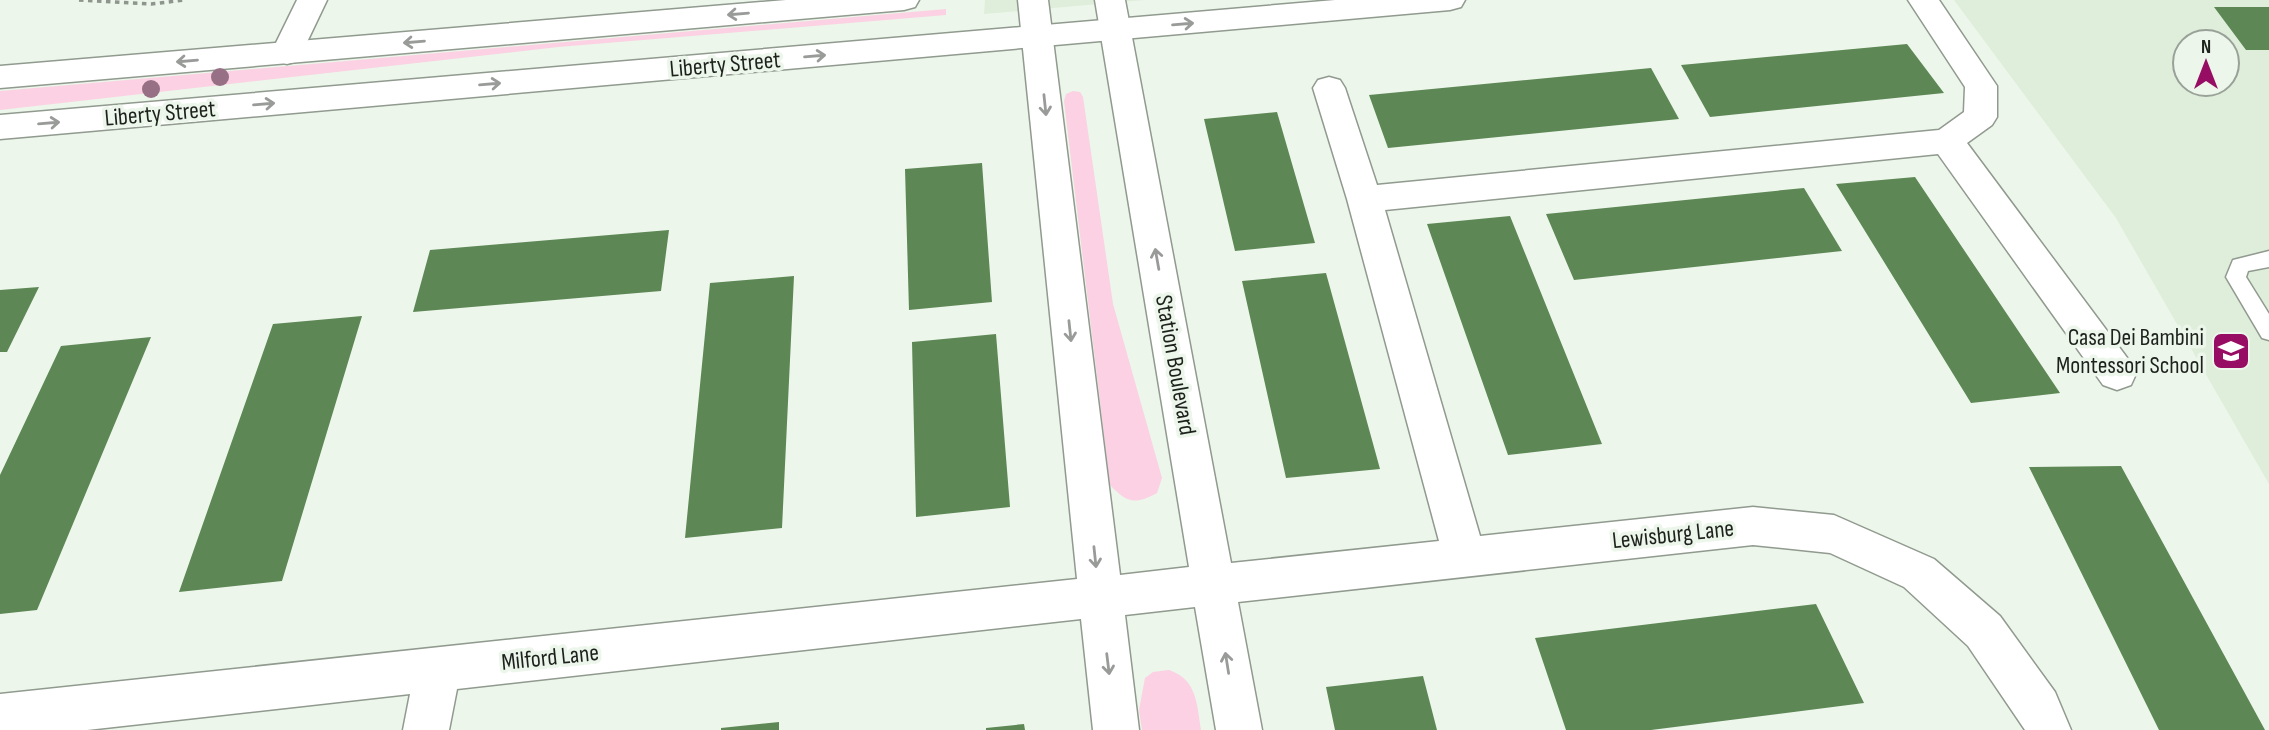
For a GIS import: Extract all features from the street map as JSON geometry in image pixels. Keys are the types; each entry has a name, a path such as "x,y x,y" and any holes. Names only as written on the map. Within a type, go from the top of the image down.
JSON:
{"street":[{"path":"287,52 312,0"},
{"name":"Liberty Street","path":"0,77 904,0"},
{"path":"1033,0 1115,730"},
{"name":"Liberty Street","path":"0,127 1038,37 1113,15 1450,0"},
{"path":"1364,199 1947,141 1980,117 1981,86 1923,0"},
{"name":"Station Boulevard","path":"1113,15 1239,730"},
{"path":"1329,89 1364,199 1465,557"},
{"path":"1947,141 2117,374"},
{"name":"Lewisburg Lane","path":"1214,584 1753,526 1834,534 1919,573 1984,631 2039,708 2048,730"},
{"name":"Milford Lane","path":"0,717 1214,584"},
{"path":"426,730 438,669"}],"lane":[{"path":"2269,259 2240,265 2236,277 2269,332"}],"path":[{"path":"79,0 151,4 185,0"}],"shaded area":[{"path":"985,0 1144,0 984,14"},
{"name":"Casa Dei Bambini Montessori School","path":"1954,0 2269,0 2269,484 2116,218"},
{"path":"946,9 946,15 558,47 0,110 0,91"},
{"path":"1080,92 1083,97 1113,304 1162,478 1157,493 1137,500 1121,496 1110,485 1064,101 1066,94"},
{"path":"1169,670 1178,674 1190,686 1201,730 1142,730 1139,710 1145,678 1153,672"}],"building":[{"path":"2214,7 2269,7 2269,50 2246,50 2241,43 2241,28 2230,28"},
{"path":"1907,44 1944,93 1710,117 1681,65"},
{"path":"1651,68 1679,119 1388,148 1369,95"},
{"path":"1277,112 1315,243 1235,251 1204,119"},
{"path":"982,163 992,302 909,310 905,169"},
{"path":"1915,177 2060,393 1971,403 1836,184"},
{"path":"1804,188 1842,251 1574,280 1546,214"},
{"path":"1510,216 1602,444 1508,455 1427,224"},
{"path":"669,230 661,291 413,312 430,250"},
{"path":"1326,273 1380,469 1286,478 1242,281"},
{"path":"794,276 782,528 685,538 710,283"},
{"path":"39,287 7,352 0,352 0,290"},
{"path":"362,316 282,581 179,592 273,324"},
{"path":"996,334 1010,507 916,517 912,342"},
{"path":"151,337 37,610 0,614 0,475 61,346"},
{"path":"2121,466 2265,730 2159,730 2029,467"},
{"path":"1816,604 1864,703 1651,730 1566,730 1535,638"},
{"path":"1423,676 1437,730 1335,730 1326,687"},
{"path":"779,722 779,730 721,730 721,728"},
{"path":"1024,724 1025,730 986,730 986,728"}],"place":[{"name":"Casa Dei Bambini Montessori School","path":"2231,351"}]}
